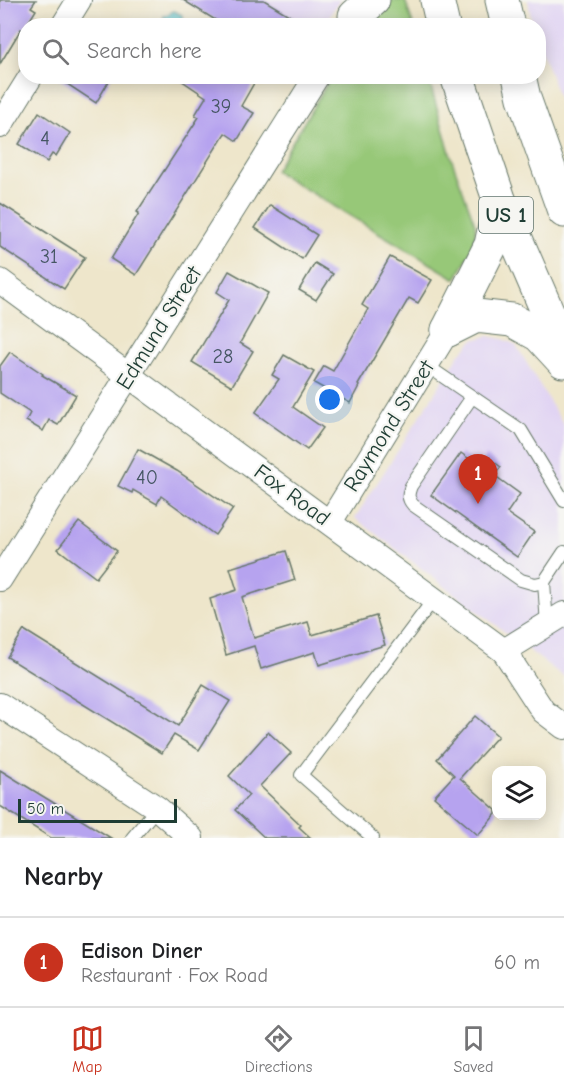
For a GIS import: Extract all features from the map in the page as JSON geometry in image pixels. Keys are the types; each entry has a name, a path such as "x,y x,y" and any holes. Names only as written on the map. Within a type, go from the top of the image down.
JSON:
{"highway":[{"path":"437,0 441,18"},
{"path":"502,0 506,18"},
{"name":"US 1","path":"460,84 500,202 564,350"},
{"name":"US 1","path":"521,84 561,195"},
{"path":"448,330 491,245 500,202"},
{"path":"448,330 476,316 512,320 539,335 564,361"}],"street":[{"path":"68,18 79,0"},
{"path":"0,126 26,84"},
{"name":"Edmund Street","path":"0,579 312,84"},
{"name":"Fox Road","path":"0,281 504,651 543,711 564,727"},
{"name":"Raymond Street","path":"330,522 448,330"},
{"path":"504,651 558,620"},
{"path":"0,705 157,808 191,838"}],"lane":[{"path":"426,365 521,430 564,501"},
{"path":"472,397 411,486 408,495 410,501 521,580 535,584 544,582 564,552"},
{"path":"544,582 558,620"},
{"path":"373,838 301,775 434,599"},
{"path":"132,838 157,808"}],"shaded area":[{"path":"266,0 340,0 328,18 295,18"},
{"path":"528,0 564,0 564,114 546,62 546,18 531,18"},
{"path":"488,336 516,345 564,426 564,677 355,518 459,355 473,340"}],"green space":[{"path":"390,0 405,0 411,18 374,18"},
{"path":"327,84 430,84 453,163 475,224 473,246 456,279 275,171"}],"water":[{"path":"174,11 182,15 183,18 164,18"}],"building":[{"path":"0,0 36,0 31,7 36,10 31,18 18,18 18,34 0,64"},
{"path":"183,0 264,0 294,18 212,18"},
{"path":"67,84 107,84 96,103"},
{"path":"187,84 253,84 241,106 254,113 237,141 225,133 136,275 111,259 139,213 137,212 199,117 195,115 206,97"},
{"path":"39,112 70,133 56,156 52,154 47,162 19,144"},
{"path":"0,203 85,257 64,289 0,247"},
{"path":"270,205 317,235 302,259 255,228"},
{"path":"390,257 432,280 418,303 409,298 358,385 350,403 314,383 324,366 333,371 368,309 362,305"},
{"path":"315,263 333,274 316,300 299,290"},
{"path":"229,271 268,293 240,343 253,351 232,386 192,362 229,300 217,292"},
{"path":"10,352 42,375 76,395 58,425 49,420 43,431 26,421 30,413 0,393 0,366"},
{"path":"284,355 314,372 293,407 323,428 307,450 255,413 279,379 272,375"},
{"path":"138,449 177,471 233,509 215,535 161,496 157,504 133,490 132,493 118,486"},
{"path":"461,453 479,466 486,456 501,467 494,475 520,494 507,513 534,532 517,557 431,495"},
{"path":"79,522 117,551 96,578 58,549"},
{"path":"286,551 295,580 242,597 254,638 308,622 312,635 376,616 385,645 319,665 315,652 261,669 254,646 226,655 210,599 237,590 230,568"},
{"path":"24,630 178,726 203,685 230,701 199,750 174,735 162,753 7,657"},
{"path":"475,716 498,736 460,778 492,806 492,819 478,835 434,797 454,775 437,759"},
{"path":"268,732 291,753 260,786 301,825 299,827 311,838 265,838 235,810 249,795 229,776"},
{"path":"0,770 111,838 51,838 0,806"}],"place":[{"name":"Edison Diner","path":"478,504"}]}
